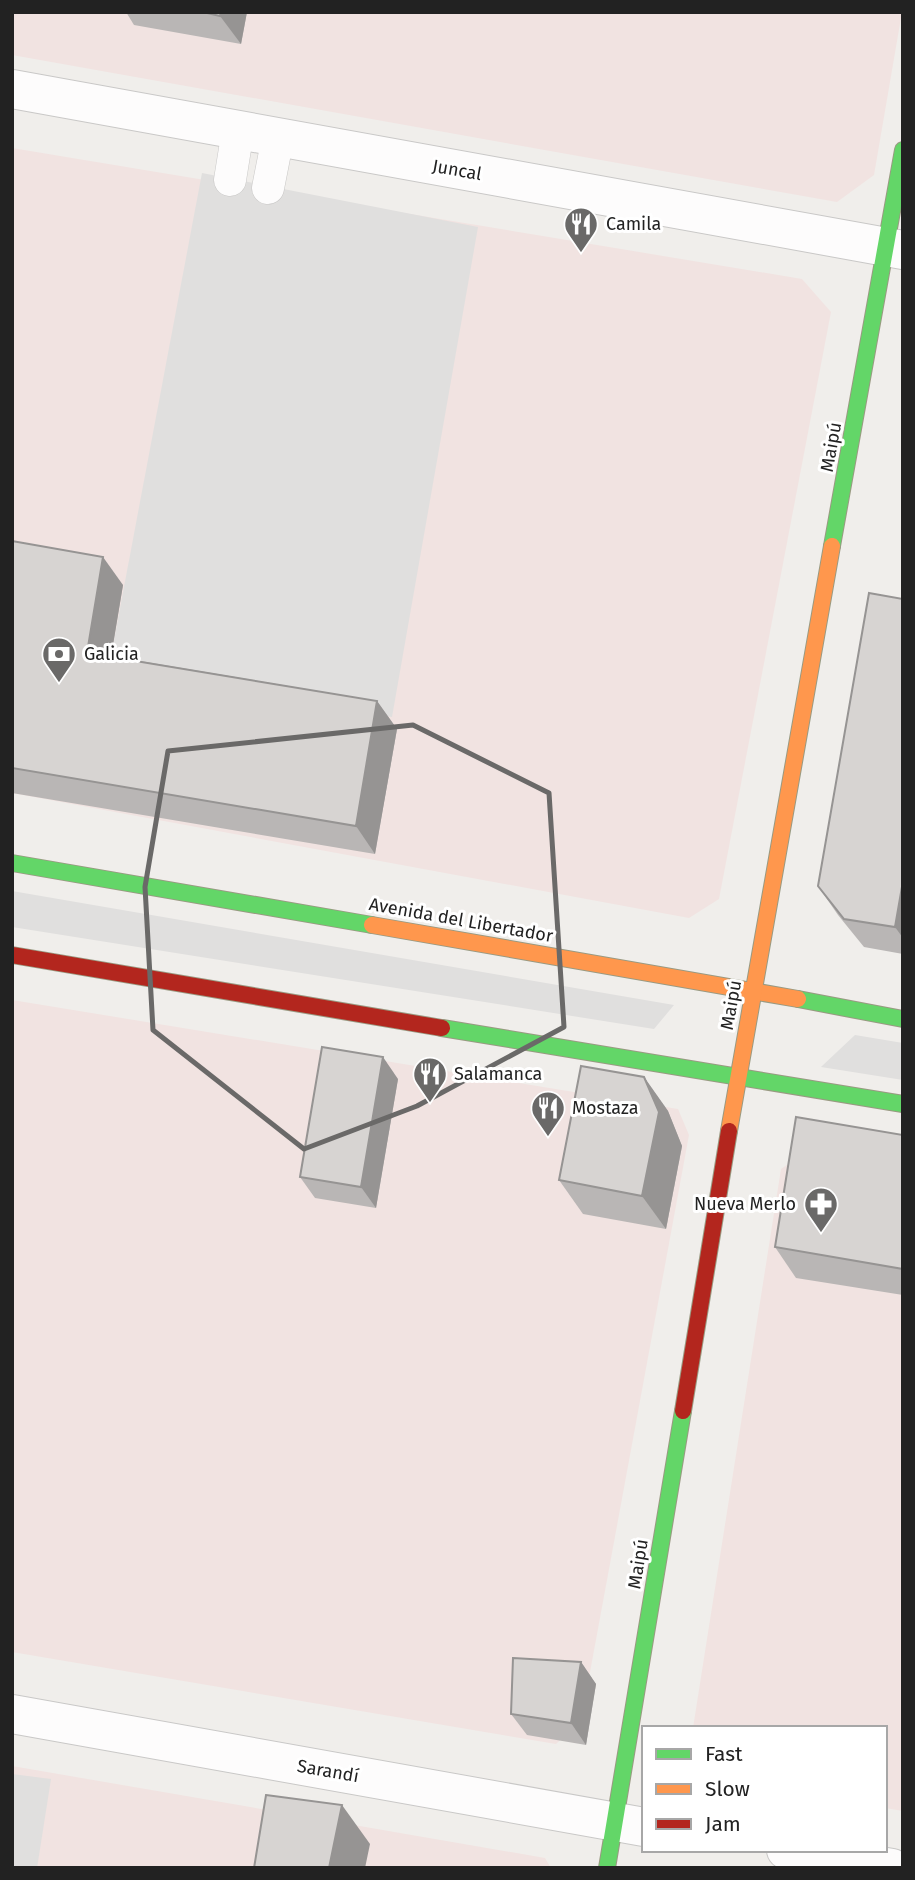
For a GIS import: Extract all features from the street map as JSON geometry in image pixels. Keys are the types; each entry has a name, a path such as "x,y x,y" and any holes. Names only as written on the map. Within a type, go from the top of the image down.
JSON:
{"main road":[{"name":"Maipú","path":"644,1726 738,1076 895,249 903,150"},
{"name":"Avenida del Libertador","path":"12,863 754,990 903,1019"},
{"path":"12,955 903,1104"},
{"name":"Maipú","path":"607,1868 630,1825 642,1742"}],"street":[{"name":"Juncal","path":"12,89 895,249"},
{"name":"Sarandí","path":"12,1714 630,1825"},
{"path":"798,1852 892,1868"}],"lane":[{"path":"230,180 238,130"},
{"path":"268,188 278,137"}],"highlighted area":[{"path":"413,725 549,793 564,1027 417,1106 304,1149 153,1030 145,887 168,751"}],"shaded area":[{"path":"12,12 902,12 874,175 837,202 12,55"},
{"path":"12,148 802,279 831,312 719,899 689,918 12,793"},
{"path":"202,173 478,227 392,717 108,672"},
{"path":"12,891 674,1005 654,1029 12,927"},
{"path":"12,1000 678,1109 689,1135 581,1721 556,1744 12,1652"},
{"path":"855,1035 903,1043 903,1080 821,1067"},
{"path":"817,1144 903,1159 903,1811 887,1808 887,1726 693,1726 781,1169"},
{"path":"12,1766 545,1858 551,1868 12,1868"},
{"path":"12,1774 51,1779 37,1868 12,1868"}],"building":[{"path":"203,12 221,12 220,16"},
{"path":"12,541 103,557 87,653 377,701 356,826 12,768"},
{"path":"869,593 903,599 903,881 895,927 844,919 818,886"},
{"path":"322,1047 383,1057 361,1187 300,1177"},
{"path":"581,1066 644,1077 659,1112 642,1196 559,1180"},
{"path":"796,1117 903,1135 903,1269 775,1247"},
{"path":"513,1658 581,1662 571,1723 511,1714"},
{"path":"266,1795 342,1805 329,1868 254,1868"}],"traffic: fast":[{"path":"832,546 903,150"},
{"path":"12,863 372,925"},
{"path":"798,999 903,1019"},
{"path":"442,1028 903,1104"},
{"path":"607,1868 683,1411"}],"traffic: slow":[{"path":"729,1131 832,546"},
{"path":"372,925 798,999"}],"traffic: jam":[{"path":"12,955 442,1028"},
{"path":"683,1411 729,1131"}],"place":[{"name":"Camila","path":"581,254"},
{"name":"Galicia","path":"59,684"},
{"name":"Salamanca","path":"430,1104"},
{"name":"Mostaza","path":"548,1138"},
{"name":"Nueva Merlo","path":"821,1234"}]}
